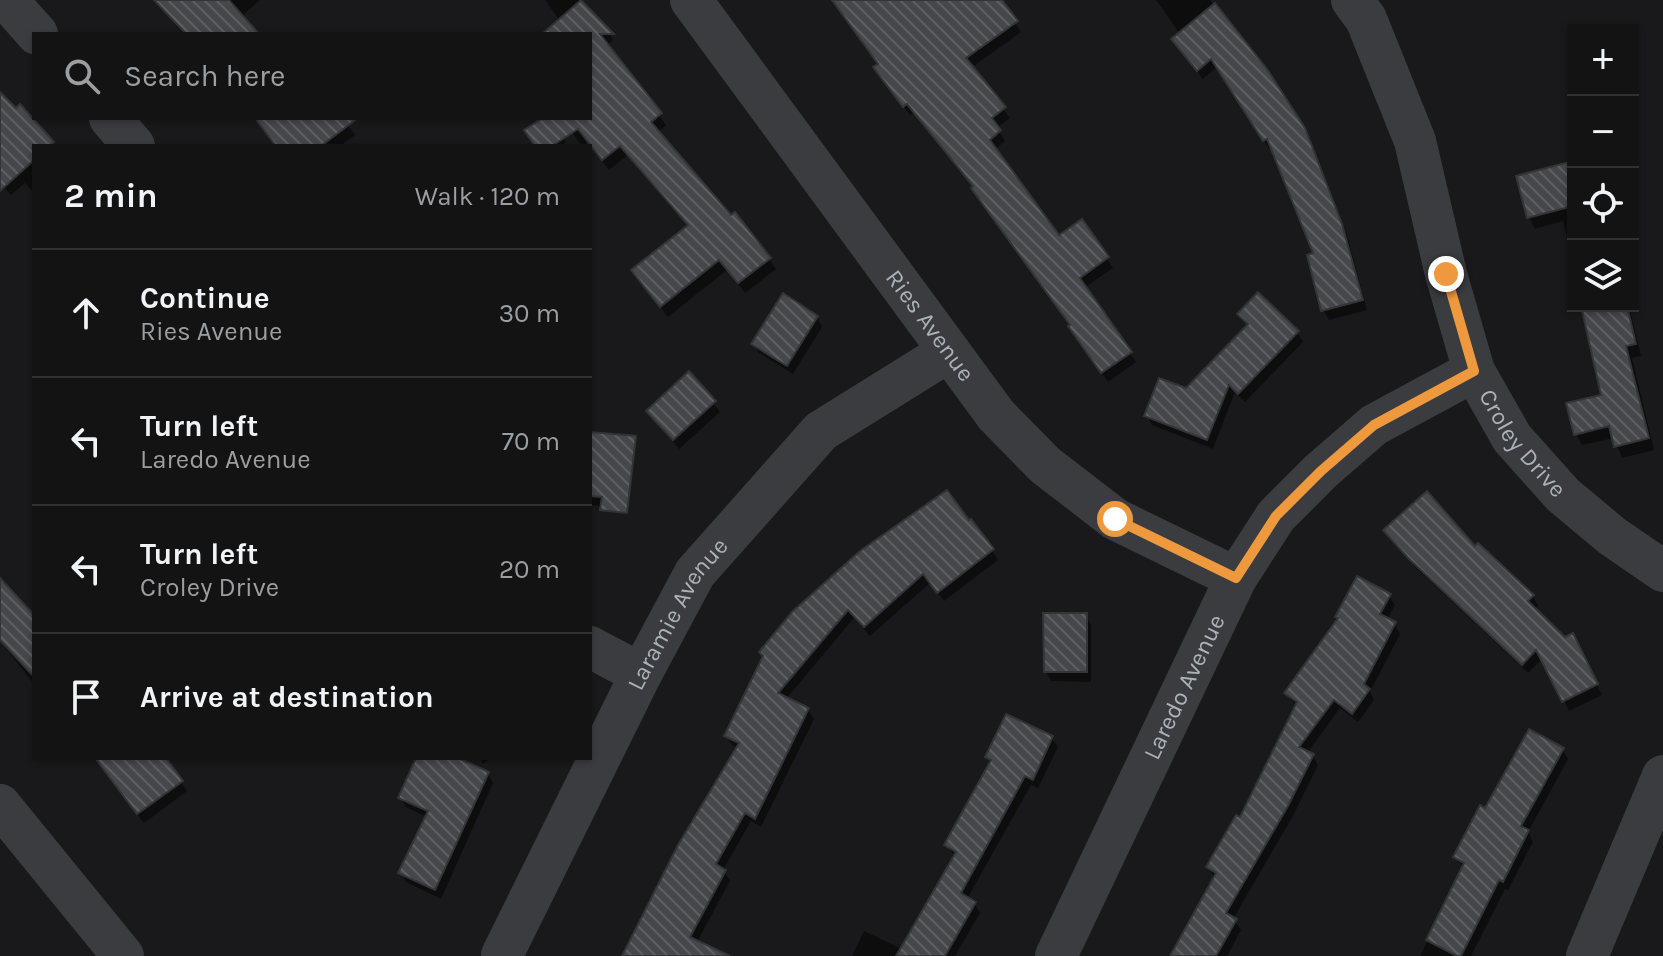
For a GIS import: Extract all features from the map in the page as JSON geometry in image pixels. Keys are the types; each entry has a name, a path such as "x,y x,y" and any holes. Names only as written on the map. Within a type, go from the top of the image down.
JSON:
{"street":[{"path":"7,0 35,32"},
{"name":"Ries Avenue","path":"691,0 996,415 1045,465 1115,519 1236,578"},
{"name":"Croley Drive","path":"1352,0 1366,19 1415,141 1446,274 1474,371 1512,438 1563,495 1612,536 1663,571"},
{"path":"112,120 132,144"},
{"name":"Laramie Avenue","path":"502,955 641,674 695,573 821,431 948,352"},
{"name":"Laredo Avenue","path":"1056,956 1236,578 1276,516 1374,425 1474,371"},
{"path":"592,648 641,674"},
{"path":"1587,956 1663,776"},
{"path":"0,805 123,956"}],"building":[{"path":"154,0 229,0 257,32 184,32"},
{"path":"581,0 614,34 600,34 662,113 651,122 731,215 735,212 771,258 738,283 719,260 660,307 631,270 688,225 620,146 602,160 578,129 555,144 534,144 524,130 540,120 592,120 592,32 544,32"},
{"path":"832,0 1002,0 1018,21 966,58 1006,107 992,118 1001,130 990,140 1059,235 1082,219 1109,257 1080,278 1132,352 1101,373 971,188 973,186 907,104 903,107 873,67 878,64"},
{"path":"1215,3 1267,69 1305,128 1342,224 1363,300 1321,311 1307,255 1313,253 1267,139 1263,141 1211,59 1197,71 1171,39"},
{"path":"0,92 16,108 20,104 54,142 32,144 32,162 0,191"},
{"path":"256,120 355,120 324,144 274,144"},
{"path":"1567,163 1567,208 1527,218 1516,176"},
{"path":"1258,292 1299,331 1238,394 1229,385 1207,440 1144,416 1159,378 1186,388 1248,324 1237,314"},
{"path":"783,293 818,316 787,366 751,344"},
{"path":"1582,312 1628,312 1636,344 1626,346 1649,438 1614,447 1609,426 1574,435 1566,403 1601,395"},
{"path":"689,371 716,401 673,440 646,411"},
{"path":"592,432 636,436 627,513 600,510 602,497 592,496"},
{"path":"947,490 994,549 937,593 923,574 864,627 848,610 778,693 809,708 755,819 745,813 716,864 726,870 690,937 730,956 622,956 678,845 739,743 724,736 763,656 759,652 792,612 860,551"},
{"path":"1427,491 1475,546 1478,543 1534,595 1528,601 1565,637 1573,633 1598,684 1562,702 1536,650 1522,665 1408,558 1383,530"},
{"path":"1357,576 1391,594 1380,614 1396,622 1364,684 1370,689 1352,714 1334,700 1299,747 1314,754 1288,806 1226,913 1237,919 1216,956 1170,956 1216,873 1206,867 1236,815 1240,817 1297,702 1284,693 1338,618 1335,617"},
{"path":"0,578 32,613 32,675 0,640"},
{"path":"1043,613 1087,613 1087,672 1044,672"},
{"path":"1006,714 1053,736 1033,780 1025,776 961,893 976,902 945,956 896,956 956,852 944,845 991,760 985,757"},
{"path":"1529,729 1564,748 1521,826 1529,830 1503,882 1499,880 1461,956 1457,956 1426,940 1464,863 1453,857 1480,805 1485,808"},
{"path":"96,760 167,760 183,781 137,814"},
{"path":"415,760 462,760 489,772 435,890 398,873 428,811 398,798"}],"route":[{"path":"1115,519 1236,578 1276,516 1321,471 1374,425 1474,371 1446,274"}]}
